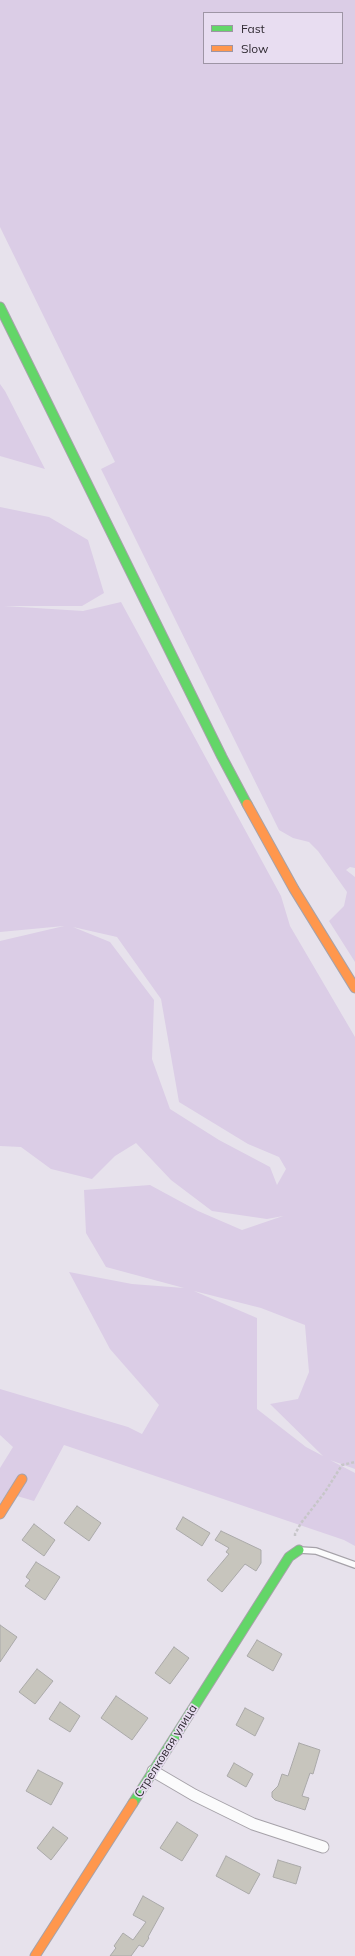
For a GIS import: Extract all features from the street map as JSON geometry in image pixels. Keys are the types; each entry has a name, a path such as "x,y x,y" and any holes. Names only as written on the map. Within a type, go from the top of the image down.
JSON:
{"street":[{"path":"0,307 222,757 294,889 355,988"},
{"path":"0,1514 22,1479"},
{"name":"Стрелковая улица","path":"35,1956 289,1557 299,1550"},
{"path":"153,1772 194,1795 253,1824 323,1847"}],"lane":[{"path":"299,1550 316,1551 355,1566"}],"path":[{"path":"299,1550 295,1534 301,1522 325,1492 342,1465 355,1462"}],"shaded area":[{"path":"0,0 355,0 355,868 350,867 346,870 355,877 355,962 329,921 344,906 347,892 318,851 309,842 293,838 279,830 101,469 115,462 0,227"},
{"path":"0,384 5,391 45,469 0,456"},
{"path":"0,507 49,517 88,540 104,593 82,606 4,606 83,611 121,602 281,896 290,926 355,1037 355,1469 330,1460 355,1473 355,1546 344,1540 64,1445 34,1501 7,1493 0,1503 0,1468 13,1447 0,1435 0,1389 128,1427 142,1434 159,1405 110,1349 69,1272 132,1284 184,1288 106,1267 86,1233 84,1190 150,1185 198,1211 242,1230 283,1216 267,1219 212,1211 171,1180 136,1143 115,1156 92,1179 51,1169 21,1147 0,1146 0,941 64,926 0,932","holes":["73,927 117,937 161,999 179,1102 248,1144 279,1157 286,1169 277,1185 270,1167 219,1140 170,1109 152,1059 154,1000 110,942","194,1291 261,1308 305,1325 309,1372 298,1399 270,1404 323,1456 306,1447 257,1409 257,1318"]}],"building":[{"path":"77,1506 101,1523 89,1541 64,1523"},
{"path":"183,1517 210,1533 202,1546 176,1529"},
{"path":"34,1524 55,1540 44,1556 22,1540"},
{"path":"221,1531 261,1550 261,1563 256,1571 245,1564 222,1592 207,1580 229,1554 226,1552 229,1548 215,1540"},
{"path":"36,1562 60,1577 45,1600 25,1586 30,1580 26,1577"},
{"path":"0,1625 17,1637 0,1662"},
{"path":"257,1640 282,1654 273,1671 247,1656"},
{"path":"174,1647 189,1658 170,1684 155,1673"},
{"path":"37,1669 53,1681 35,1704 19,1692"},
{"path":"116,1696 148,1718 132,1740 101,1718"},
{"path":"60,1702 80,1716 70,1732 49,1719"},
{"path":"245,1708 264,1718 255,1736 236,1725"},
{"path":"299,1743 320,1750 313,1774 310,1773 302,1796 309,1798 305,1810 275,1800 272,1797 272,1792 278,1786 282,1774 288,1776"},
{"path":"234,1763 253,1774 246,1787 227,1776"},
{"path":"38,1770 63,1783 51,1805 26,1791"},
{"path":"177,1822 198,1835 182,1861 160,1848"},
{"path":"53,1827 68,1838 51,1860 37,1848"},
{"path":"226,1856 260,1874 249,1894 216,1876"},
{"path":"278,1860 301,1867 296,1884 273,1877"},
{"path":"143,1896 164,1908 148,1937 149,1938 143,1947 139,1945 131,1956 110,1956 116,1948 114,1946 123,1933 133,1940 146,1922 133,1915"}],"traffic: fast":[{"path":"0,307 222,757 247,804"},
{"path":"133,1803 289,1557 299,1550"}],"traffic: slow":[{"path":"247,804 294,889 355,988"},
{"path":"0,1514 22,1479"},
{"path":"35,1956 133,1803"}]}
